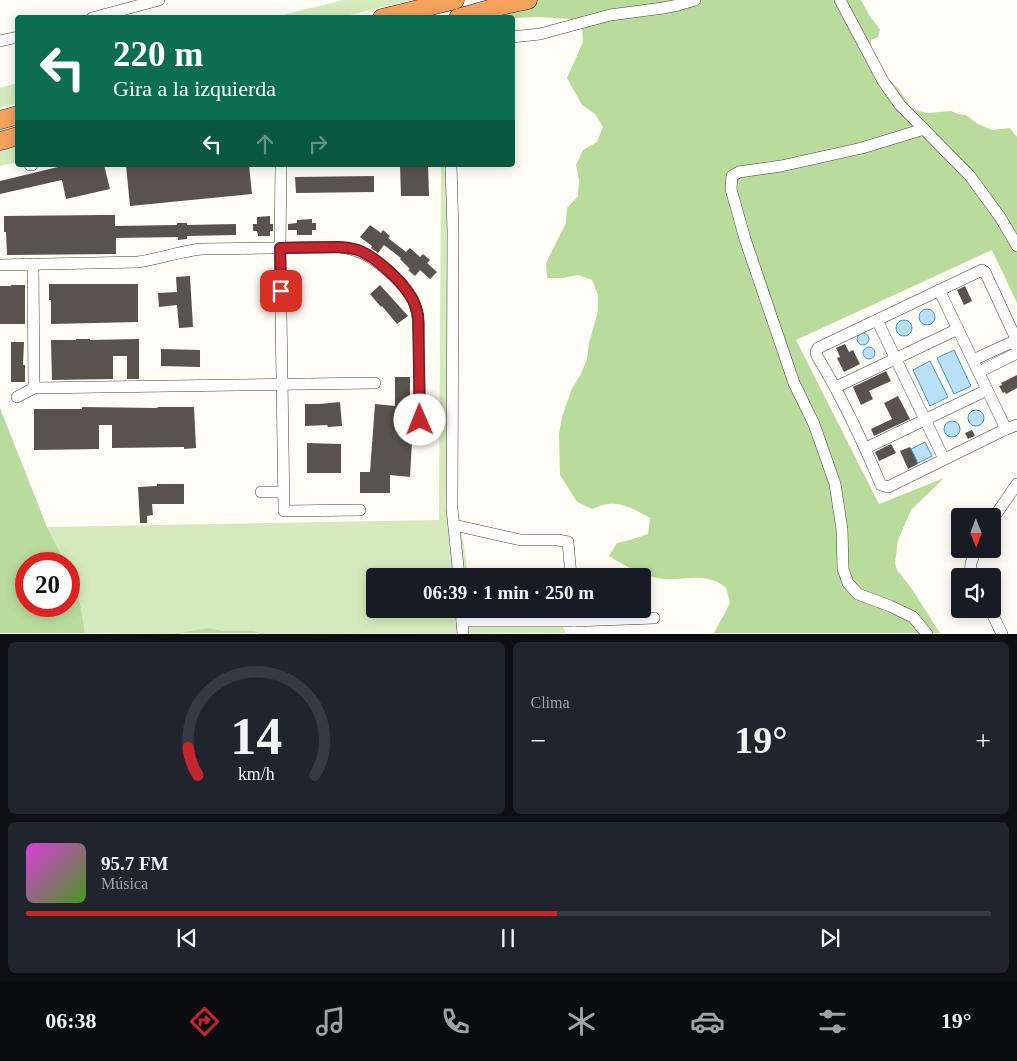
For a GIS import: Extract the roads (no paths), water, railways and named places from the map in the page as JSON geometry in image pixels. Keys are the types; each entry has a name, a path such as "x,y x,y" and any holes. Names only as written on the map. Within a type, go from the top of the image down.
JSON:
{"highway":[{"path":"394,15 455,0"},
{"path":"468,15 528,0"},
{"path":"0,120 15,116"},
{"path":"0,141 15,137"}],"street":[{"path":"103,15 159,0"},
{"path":"515,37 540,34 610,15 663,8 695,0"},
{"path":"840,0 883,82 900,104 970,176 1000,217 1017,246"},
{"path":"0,41 15,38"},
{"path":"924,129 862,148 781,166 739,172 732,176 731,189 745,240 794,383 814,424 835,484 842,529 843,569 848,583 858,594 912,617 927,634"},
{"path":"281,167 280,248 284,511 360,510"},
{"path":"451,167 452,509 458,568"},
{"path":"0,265 138,262 202,248 338,247 357,250 376,261 405,288 415,305 418,315 420,420"},
{"path":"33,264 34,388"},
{"path":"939,290 978,372 1012,427 888,488 884,487 881,485 866,448 836,387 817,356 818,348 939,290 982,270 985,272 1017,341"},
{"path":"877,320 944,459"},
{"path":"836,387 958,329"},
{"path":"973,360 1010,343 1017,345"},
{"path":"978,372 1015,354 1017,350"},
{"path":"16,397 34,388 375,383"},
{"path":"866,448 988,390"},
{"path":"1000,508 1017,484"},
{"path":"261,492 284,492"},
{"path":"454,525 521,540 558,540 568,542 570,568"},
{"path":"462,618 463,634"},
{"path":"462,621 518,618"},
{"path":"994,618 1002,634"}],"water":[{"path":"924,309 930,309 935,314 933,323 924,325 919,320 919,314"},
{"path":"901,320 907,320 912,325 910,334 901,336 896,331 896,325"},
{"path":"865,333 868,334 868,344 861,345 858,344 857,337 858,334"},
{"path":"871,347 874,348 874,358 867,359 864,358 863,351 864,348"},
{"path":"954,350 971,386 954,394 937,358"},
{"path":"930,361 948,397 930,406 913,370"},
{"path":"973,410 979,410 984,415 982,424 973,426 968,421 968,415"},
{"path":"949,421 955,421 960,426 958,435 949,437 944,432 944,426"},
{"path":"925,442 932,456 918,463 911,449"}]}
